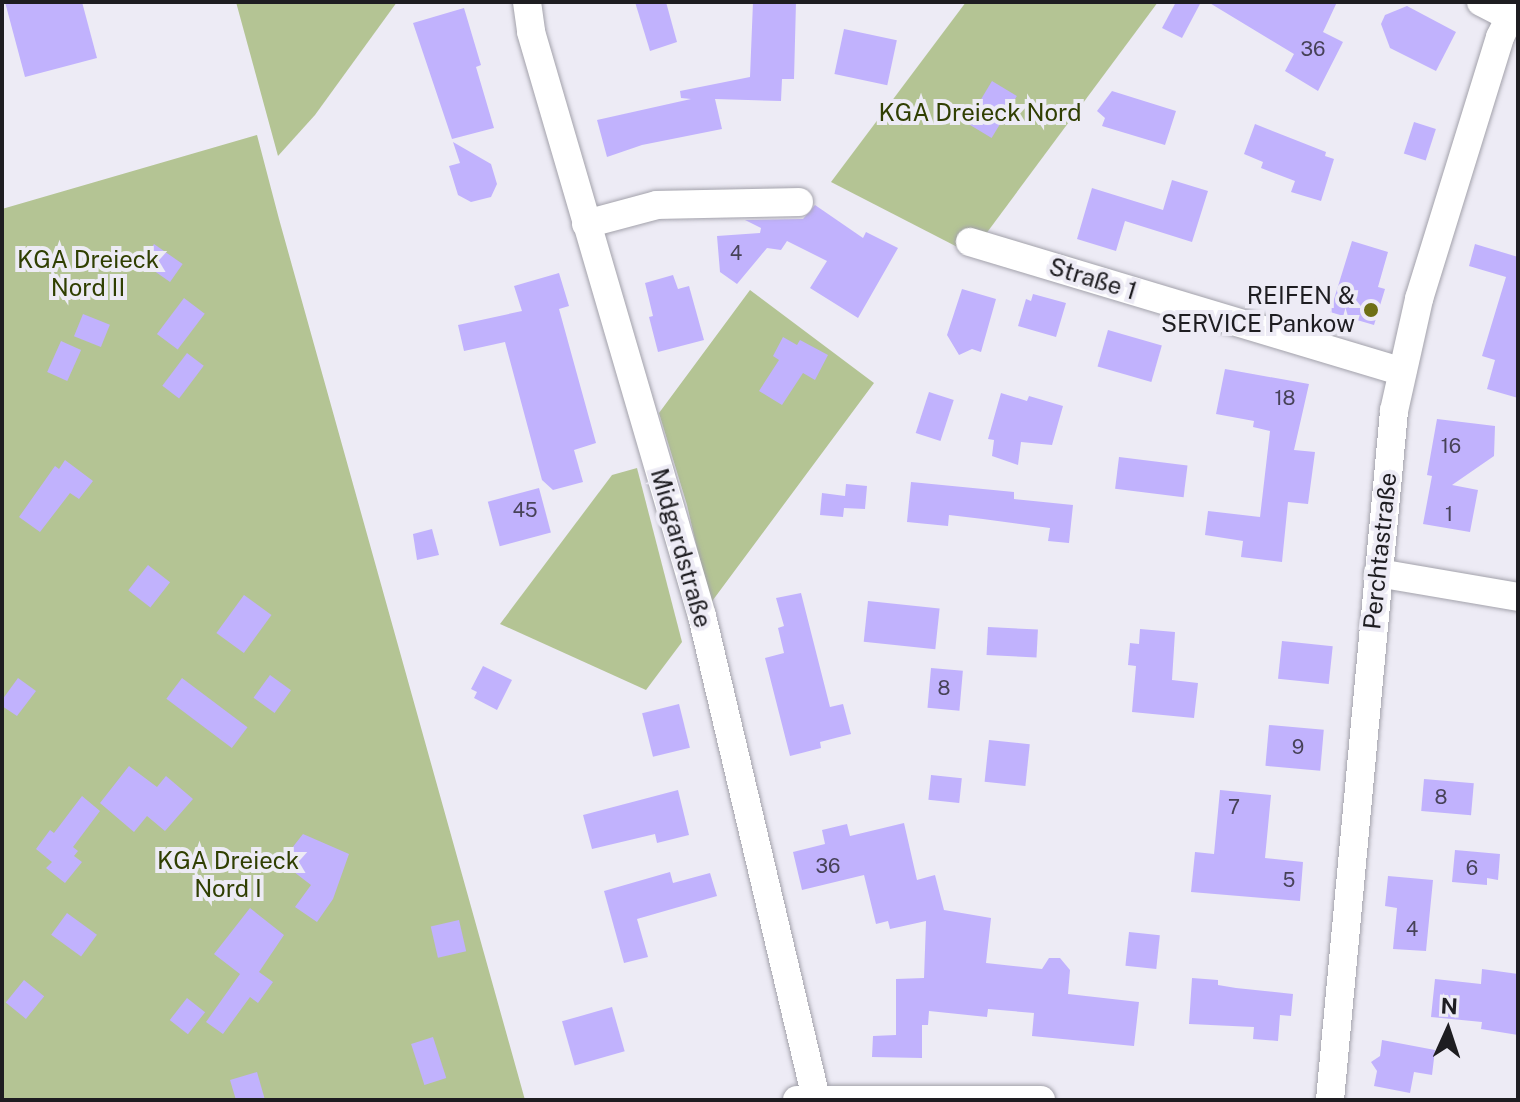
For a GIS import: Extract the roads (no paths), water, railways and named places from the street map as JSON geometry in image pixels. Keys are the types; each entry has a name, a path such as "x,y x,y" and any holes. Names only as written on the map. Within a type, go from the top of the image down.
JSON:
{"street":[{"name":"Midgardstraße","path":"527,2 531,32 702,616 809,1099"},
{"path":"1481,2 1514,19"},
{"name":"Perchtastraße","path":"1330,1100 1378,573 1401,371 1419,299 1500,37 1514,19"},
{"path":"586,224 657,205 799,202"},
{"name":"Straße 1","path":"970,242 1401,371"},
{"path":"1378,573 1518,597"},
{"path":"809,1099 1041,1100"}],"place":[{"name":"REIFEN & SERVICE Pankow","path":"1371,310"}],"park label":[{"name":"KGA Dreieck Nord","path":"980,113"},
{"name":"KGA Dreieck Nord II","path":"88,274"},
{"name":"KGA Dreieck Nord I","path":"228,875"}]}
